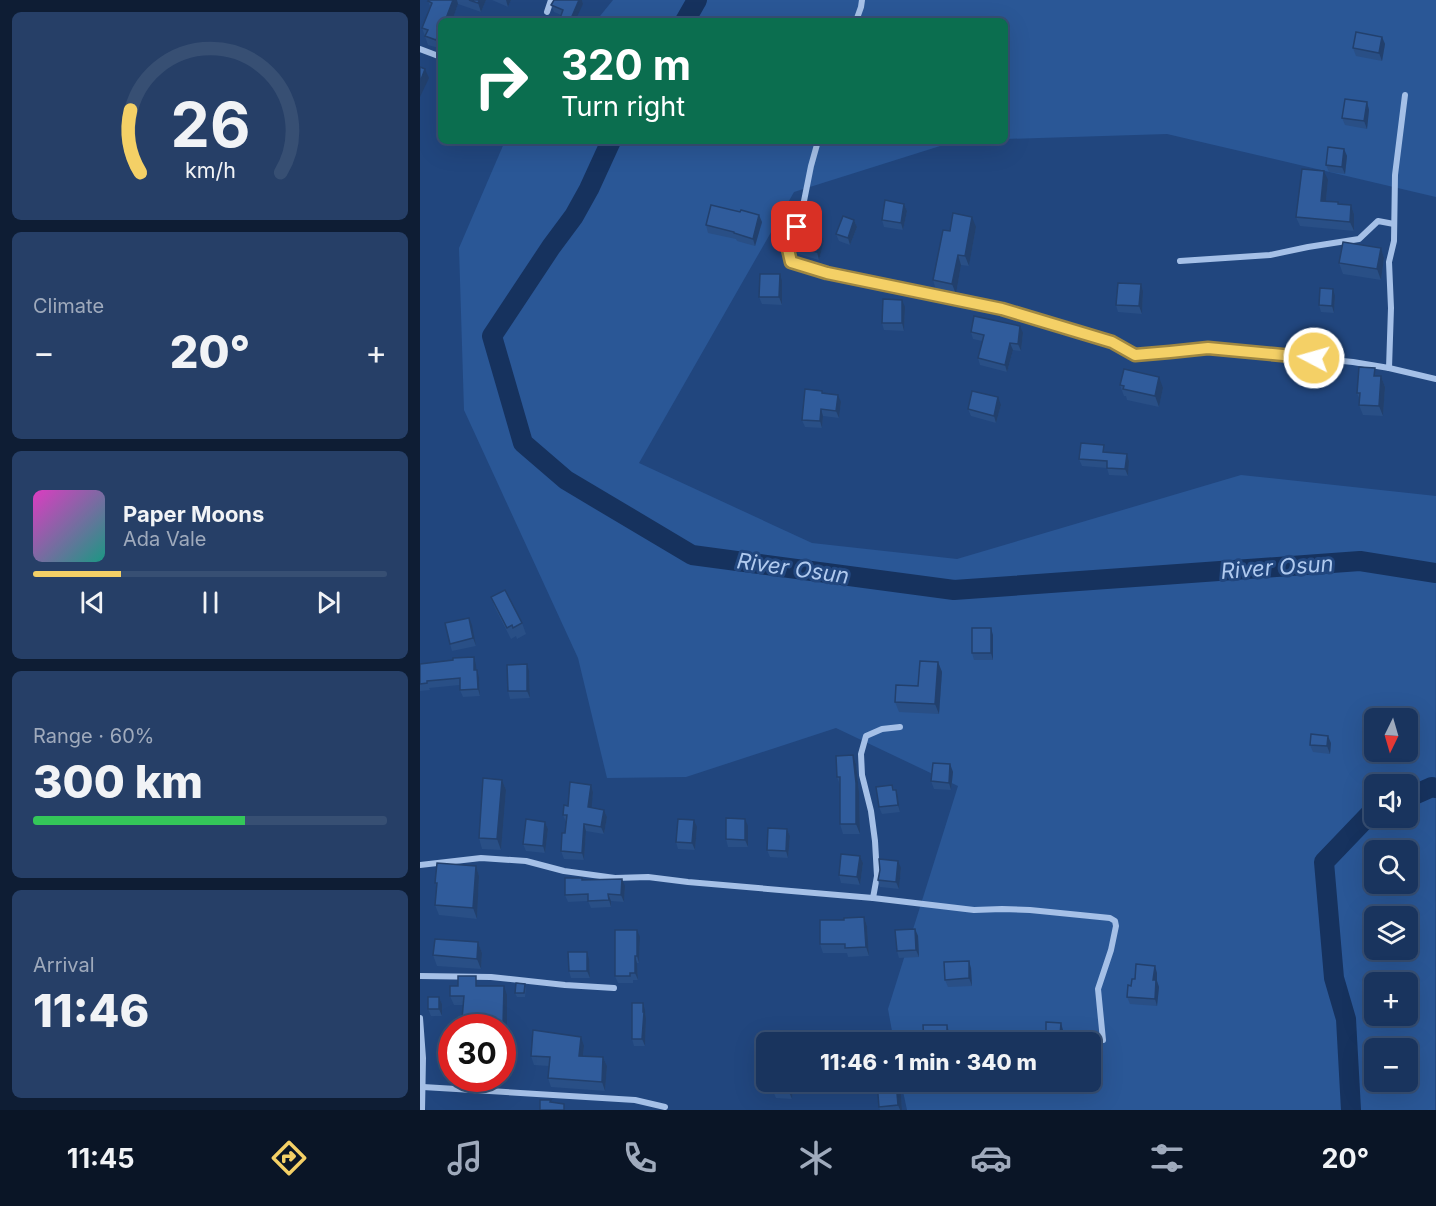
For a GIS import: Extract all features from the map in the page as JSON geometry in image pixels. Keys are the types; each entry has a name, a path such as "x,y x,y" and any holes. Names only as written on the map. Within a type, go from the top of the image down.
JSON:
{"street":[{"path":"547,12 551,0"},
{"path":"857,18 862,0"},
{"path":"420,49 438,56"},
{"path":"1389,368 1391,308 1389,262 1394,241 1395,175 1405,95"},
{"path":"817,144 803,206 788,249 791,262 827,273 1002,309 1112,342 1135,355 1208,348 1353,362 1436,379"},
{"path":"1180,261 1270,255 1359,239 1378,221 1395,224"},
{"path":"873,898 877,876 875,841 871,811 862,775 861,754 866,736 882,729 900,727"},
{"path":"420,865 481,858 526,861 564,871 615,878 648,878 873,898 974,910 1002,909 1110,918 1115,921 1116,926 1098,989 1103,1040"},
{"path":"420,976 491,977 614,988"},
{"path":"420,1018 422,1110"},
{"path":"423,1087 635,1100 665,1107"}],"shaded area":[{"path":"613,0 1436,0 1436,197 1167,134 1008,139 1008,18 598,18"},
{"path":"504,144 946,144 794,192 639,463 812,543 957,559 1241,475 1436,496 1435,1110 907,1110 903,1092 1101,1092 1101,1032 892,1032 888,1009 958,786 836,728 686,777 607,778 578,658 464,410 459,248"}],"building":[{"path":"453,0 446,18 438,18 436,40 425,36 428,30 422,28 432,3 428,1"},
{"path":"554,0 579,0 571,18 560,18 563,10 551,5"},
{"path":"1356,32 1382,37 1379,53 1353,48"},
{"path":"420,67 425,69 420,82"},
{"path":"1345,99 1367,102 1364,121 1342,118"},
{"path":"1328,147 1344,149 1342,167 1326,165"},
{"path":"1302,169 1324,171 1321,201 1351,205 1350,222 1296,217"},
{"path":"885,200 904,204 901,223 882,220"},
{"path":"711,205 759,215 753,239 706,225"},
{"path":"953,213 972,217 965,256 958,255 952,284 933,280 943,230 950,231"},
{"path":"843,216 854,220 848,238 836,234"},
{"path":"800,228 821,234 817,252 795,247"},
{"path":"1343,242 1381,248 1377,269 1339,263"},
{"path":"760,274 780,274 779,297 759,297"},
{"path":"1118,283 1141,284 1139,306 1116,305"},
{"path":"1320,288 1333,289 1332,306 1319,305"},
{"path":"883,299 902,300 902,323 882,323"},
{"path":"974,316 1020,326 1018,344 1010,343 1005,365 978,358 984,335 971,332"},
{"path":"1359,367 1375,368 1374,376 1381,376 1379,406 1359,405 1360,393 1357,393"},
{"path":"1124,369 1159,377 1155,396 1123,389 1124,386 1120,385"},
{"path":"805,389 838,395 836,411 821,409 820,421 802,420"},
{"path":"972,391 998,397 994,416 968,409"},
{"path":"1081,443 1104,445 1103,452 1127,454 1125,469 1107,468 1107,461 1079,459"},
{"path":"505,590 522,623 513,628 512,625 507,628 491,597"},
{"path":"469,618 473,638 450,644 445,623"},
{"path":"972,628 991,628 991,653 972,653"},
{"path":"474,657 478,689 460,690 460,678 427,681 427,683 420,684 420,664"},
{"path":"920,661 938,662 935,704 895,702 896,685 918,686"},
{"path":"527,664 527,691 508,691 507,665"},
{"path":"1311,734 1328,736 1327,746 1310,745"},
{"path":"853,755 856,824 840,824 840,777 837,777 836,756"},
{"path":"933,763 950,764 949,783 931,781"},
{"path":"483,778 502,780 497,839 479,838"},
{"path":"570,782 591,785 588,807 604,810 601,827 584,824 582,853 561,851 562,833 565,833 567,815 563,815 564,805 568,806"},
{"path":"892,785 893,790 896,790 898,805 879,807 876,787"},
{"path":"726,818 745,819 745,840 726,839"},
{"path":"526,819 545,822 543,846 523,844"},
{"path":"678,819 694,820 692,843 676,842"},
{"path":"768,828 787,829 786,851 767,850"},
{"path":"841,854 860,856 857,877 839,875"},
{"path":"879,859 898,861 896,882 878,880"},
{"path":"437,863 476,866 473,908 435,905"},
{"path":"565,878 622,879 621,895 608,894 609,900 588,901 588,894 565,895"},
{"path":"864,917 866,947 845,948 845,944 820,944 820,920"},
{"path":"915,929 916,950 897,951 895,930"},
{"path":"615,930 637,930 635,973 630,973 630,976 615,976"},
{"path":"435,939 478,942 477,959 433,955"},
{"path":"568,952 587,952 587,971 569,971"},
{"path":"969,961 969,978 945,980 944,962"},
{"path":"1136,964 1155,966 1153,980 1156,980 1155,999 1127,997 1128,985 1131,986 1132,979 1135,979"},
{"path":"458,976 476,976 476,986 504,986 503,1014 462,1014 464,996 450,996 450,986 458,986"},
{"path":"516,983 525,984 524,993 515,993"},
{"path":"428,997 439,997 439,1009 428,1009"},
{"path":"632,1003 643,1003 642,1039 632,1039"},
{"path":"1046,1022 1061,1023 1060,1032 1046,1032"},
{"path":"923,1025 947,1025 947,1032 923,1032"},
{"path":"533,1030 581,1037 579,1056 603,1057 602,1082 548,1078 550,1057 531,1056"},
{"path":"878,1092 897,1092 898,1105 879,1107"},
{"path":"540,1100 551,1100 550,1102 564,1104 564,1110 540,1110"}],"waterway":[{"name":"River Osun","path":"687,18 697,0"},
{"name":"River Osun","path":"610,144 574,216 492,336 523,443 566,480 692,555 954,590 1360,561 1436,573"},
{"name":"River Osun","path":"1418,793 1432,787 1436,788"},
{"name":"River Osun","path":"1351,1110 1346,1019 1334,978 1324,862 1364,820"}],"route":[{"path":"797,227 788,249 791,262 827,273 1002,309 1112,342 1135,355 1208,348 1314,358"}]}
